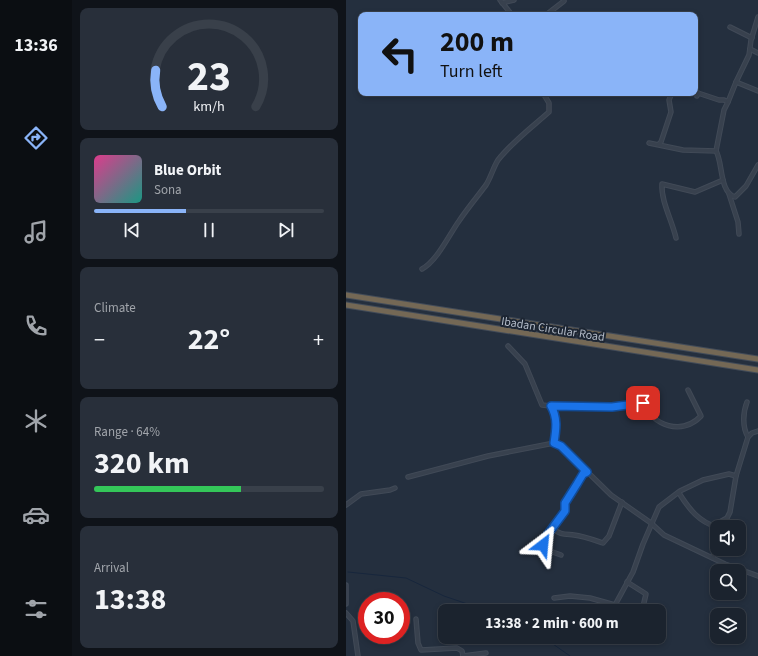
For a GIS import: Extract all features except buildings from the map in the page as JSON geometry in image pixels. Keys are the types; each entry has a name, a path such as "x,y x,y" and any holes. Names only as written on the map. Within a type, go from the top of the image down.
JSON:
{"highway":[{"name":"Ibadan Circular Road","path":"346,295 758,360"},
{"name":"Ibadan Circular Road","path":"346,305 758,370"}],"street":[{"path":"501,1 514,0"},
{"path":"501,1 510,12"},
{"path":"550,12 564,1"},
{"path":"739,234 738,222 720,168 720,157 716,151 724,110 749,55 758,17"},
{"path":"730,27 752,38"},
{"path":"750,49 758,53"},
{"path":"736,82 758,91"},
{"path":"698,93 728,102"},
{"path":"422,269 439,251 459,220 473,204 476,197 490,178 497,162 513,143 549,112 549,103 545,96"},
{"path":"659,144 670,112 669,100 671,96"},
{"path":"649,143 683,150 716,151"},
{"path":"729,193 735,197 746,186 758,165"},
{"path":"676,238 661,191 662,184 695,192 723,180"},
{"path":"508,346 526,364 542,405 612,407 643,403 647,413 653,419 663,425 675,427 697,419 701,416 688,390"},
{"path":"747,402 744,409 744,426 748,437"},
{"path":"551,406 555,413 556,429 554,443"},
{"path":"723,520 727,518 730,512 736,476 748,437 752,433 758,431"},
{"path":"408,477 488,456 554,443 561,446 611,495 651,523 664,535 713,558 758,576"},
{"path":"560,555 547,550 542,542 565,511 565,503 583,474 587,472"},
{"path":"616,604 633,572 651,523 659,507 679,493 703,480 729,474 736,476"},
{"path":"346,505 361,494 395,488"},
{"path":"679,493 693,514 710,526"},
{"path":"552,528 557,532 566,535 573,535 603,543 609,536 622,502"},
{"path":"627,582 646,594 644,604"},
{"path":"346,585 346,604"},
{"path":"554,598 570,596 590,598 609,604"},
{"path":"346,613 353,621 358,656"},
{"path":"416,619 418,643 421,650 457,648 462,652 463,656 486,653"}],"waterway":[{"path":"348,572 406,578 444,596 467,604"},
{"path":"553,644 570,656"}],"route":[{"path":"543,545 542,542 565,511 565,503 583,474 587,472 561,446 554,443 556,429 555,413 551,406 612,407 643,403"}]}
